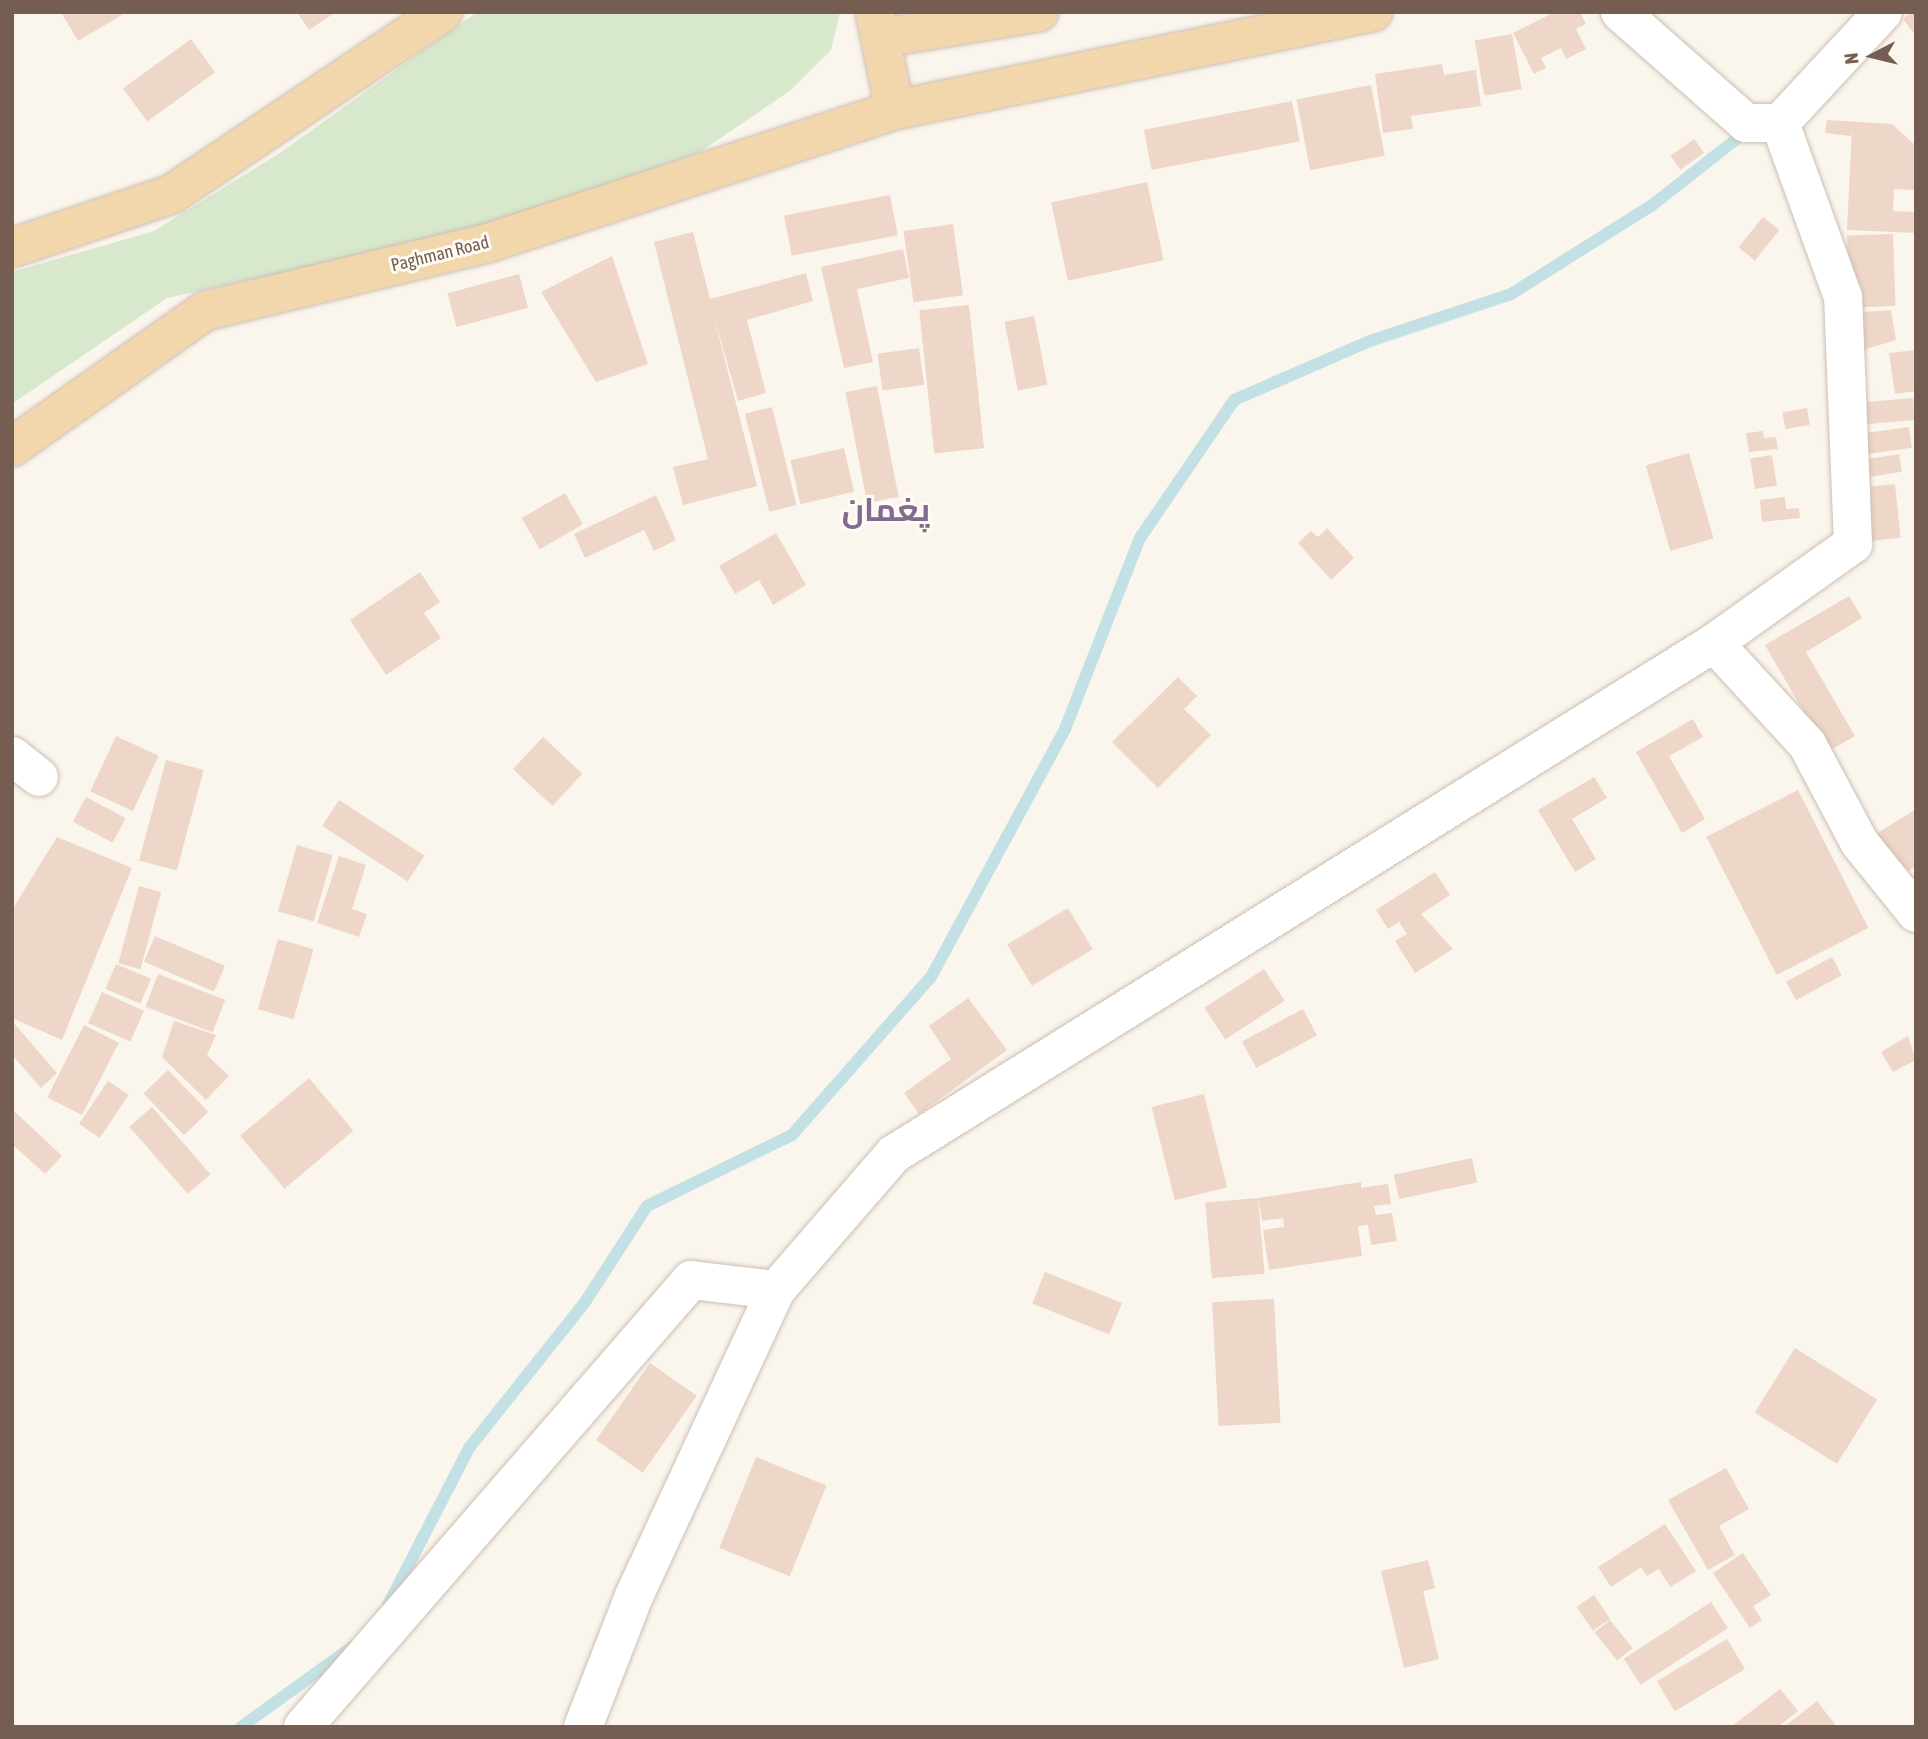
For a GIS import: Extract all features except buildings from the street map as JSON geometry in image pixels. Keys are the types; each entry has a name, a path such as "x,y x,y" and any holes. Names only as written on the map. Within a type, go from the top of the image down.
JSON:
{"main road":[{"path":"12,248 172,194 443,12"},
{"path":"895,110 878,25 1039,12"},
{"name":"Paghman Road","path":"12,447 205,311 485,244 895,110 1373,12"}],"street":[{"path":"1620,12 1746,123 1780,123 1883,12"},
{"path":"583,1727 634,1596 776,1290 894,1154 1714,643 1853,544 1843,297 1780,123"},
{"path":"1714,643 1807,744 1859,842 1916,913"},
{"path":"303,1727 691,1280 776,1290"}],"green space":[{"path":"477,12 840,12 831,50 791,90 700,152 477,231 167,298 12,404 12,272 154,231 280,153"}],"waterway":[{"path":"388,1605 469,1448 585,1302 647,1206 792,1135 931,977 1065,729 1140,538 1234,400 1370,341 1511,294 1651,206 1748,130"},
{"path":"241,1727 352,1647"}],"district":[{"name":"پغمان","path":"886,510"}]}
